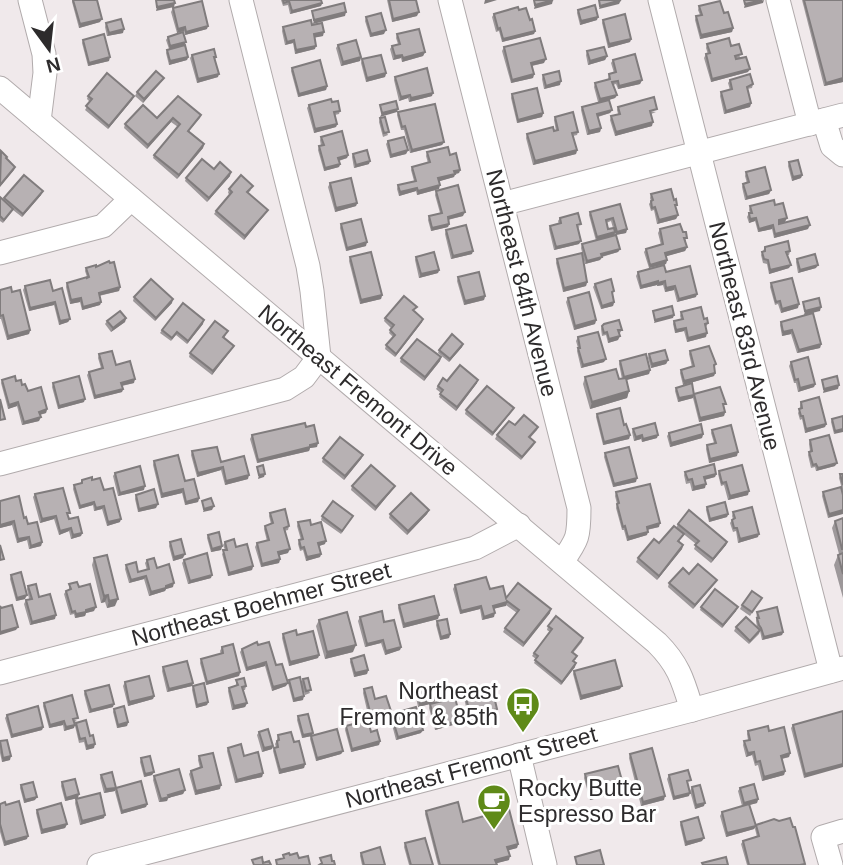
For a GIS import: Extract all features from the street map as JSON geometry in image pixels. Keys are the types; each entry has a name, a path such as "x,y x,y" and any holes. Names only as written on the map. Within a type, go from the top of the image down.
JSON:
{"street":[{"path":"30,0 44,54 45,72 38,121"},
{"path":"0,464 285,389 304,377 319,357 308,266 241,0"},
{"name":"Northeast 84th Avenue","path":"450,0 579,508 577,541 562,562"},
{"name":"Northeast 83rd Avenue","path":"660,0 837,670"},
{"path":"778,0 825,119 832,146 843,155"},
{"name":"Northeast Fremont Drive","path":"0,88 668,654 676,664 692,710"},
{"path":"502,204 825,119"},
{"path":"0,253 103,226 131,199"},
{"name":"Northeast Boehmer Street","path":"0,673 475,548 519,526"},
{"name":"Northeast Fremont Street","path":"100,865 837,670"},
{"path":"519,755 545,865"},
{"path":"831,865 823,837 843,831"}],"building":[{"path":"73,0 97,0 102,19 80,24"},
{"path":"156,0 174,0 175,3 157,7"},
{"path":"283,0 321,0 322,3 292,11 289,1 284,3"},
{"path":"389,0 416,0 419,12 393,19"},
{"path":"534,0 553,0 535,5"},
{"path":"599,0 621,0 600,6"},
{"path":"744,0 762,0 745,4"},
{"path":"804,0 843,0 843,78 826,83"},
{"path":"202,1 208,26 186,32 185,27 178,29 173,8"},
{"path":"720,1 724,13 728,12 733,28 701,35 696,16 702,15 699,6"},
{"path":"344,3 346,12 314,20 312,11"},
{"path":"595,5 598,17 581,21 578,10"},
{"path":"518,7 519,10 526,8 535,31 503,39 494,14"},
{"path":"381,13 386,30 371,34 366,17"},
{"path":"625,14 631,39 609,44 603,20"},
{"path":"121,19 124,29 109,33 106,23"},
{"path":"311,20 312,25 322,23 324,32 314,34 316,46 296,50 294,40 287,42 283,27"},
{"path":"419,29 425,52 403,58 402,55 395,56 392,46 400,44 397,34"},
{"path":"183,32 186,42 170,46 168,37"},
{"path":"104,34 110,57 89,63 83,40"},
{"path":"540,38 546,59 531,63 534,74 512,80 504,47"},
{"path":"729,38 731,46 739,44 742,54 735,56 736,59 746,57 750,69 712,79 706,54 710,53 707,44"},
{"path":"356,40 361,57 343,62 338,45"},
{"path":"185,45 188,57 170,61 167,50"},
{"path":"604,47 607,56 590,61 587,51"},
{"path":"214,49 219,74 198,79 192,55"},
{"path":"635,54 642,80 619,86 618,81 612,82 617,95 600,99 595,83 610,79 609,74 616,72 613,60"},
{"path":"381,55 386,73 367,78 362,59"},
{"path":"320,60 327,86 299,94 292,68"},
{"path":"427,68 433,93 411,98 410,95 401,97 395,77"},
{"path":"156,71 164,78 144,99 137,92"},
{"path":"559,71 561,81 546,86 543,75"},
{"path":"107,73 134,96 109,126 86,106 92,99 88,96"},
{"path":"750,74 753,84 747,87 751,103 726,111 721,92 732,89 730,80"},
{"path":"537,88 543,113 518,120 512,94"},
{"path":"178,96 201,115 188,131 204,144 179,175 154,155 180,124 173,118 148,145 125,124 143,105 157,118"},
{"path":"654,97 657,109 650,111 653,122 616,132 611,116 620,114 618,107"},
{"path":"331,99 332,102 338,101 340,111 334,112 337,124 315,129 309,105"},
{"path":"609,100 612,110 597,114 601,128 589,131 582,107"},
{"path":"396,101 398,109 382,113 380,105"},
{"path":"435,104 444,142 412,150 398,112"},
{"path":"573,112 578,132 572,133 577,150 535,161 527,134 553,127 554,131 558,130 555,117"},
{"path":"385,117 389,132 384,133 380,118"},
{"path":"342,131 348,155 338,158 340,164 325,168 319,146 324,145 321,137"},
{"path":"404,137 408,150 391,155 388,141"},
{"path":"448,147 450,155 456,153 460,170 438,178 440,185 418,191 417,188 400,192 398,185 416,181 412,167 430,162 427,152"},
{"path":"367,150 370,161 356,165 353,154"},
{"path":"1,151 15,167 0,185"},
{"path":"202,159 214,169 220,162 231,172 209,198 186,178"},
{"path":"798,160 802,175 793,177 789,162"},
{"path":"765,167 771,190 747,197 743,184 749,182 746,172"},
{"path":"24,175 43,191 23,214 4,198"},
{"path":"241,175 253,186 247,192 268,210 245,236 216,211 232,192 229,189"},
{"path":"351,178 357,203 336,208 330,183"},
{"path":"458,185 465,212 448,217 449,224 432,228 429,216 442,213 436,191"},
{"path":"671,189 674,200 676,199 678,215 659,220 655,207 652,208 651,194"},
{"path":"0,197 13,209 4,220 0,216"},
{"path":"774,200 775,205 783,203 787,218 779,220 779,224 807,217 810,225 775,234 773,225 759,229 756,218 750,219 750,206"},
{"path":"620,204 627,229 617,232 613,218 606,220 608,229 614,228 615,232 597,237 590,212"},
{"path":"578,213 581,224 577,225 581,241 556,247 550,226 561,223 560,218"},
{"path":"361,219 367,242 347,248 341,224"},
{"path":"680,224 683,232 686,232 687,238 684,238 687,247 665,253 667,260 650,265 646,249 663,244 660,229"},
{"path":"466,225 473,251 453,256 446,230"},
{"path":"616,235 620,249 587,261 582,244"},
{"path":"788,241 790,251 786,252 791,265 770,270 768,260 764,259 762,252 765,247"},
{"path":"371,252 382,295 361,300 350,257"},
{"path":"434,252 439,270 421,274 416,257"},
{"path":"582,253 587,282 564,288 557,259"},
{"path":"815,254 818,265 800,270 797,259"},
{"path":"114,262 120,287 99,293 101,302 83,307 81,298 71,300 67,283 89,277 86,268"},
{"path":"664,265 666,272 690,266 697,294 679,299 675,286 666,288 665,281 641,286 638,272"},
{"path":"479,272 485,296 465,301 458,277"},
{"path":"792,278 799,304 782,309 780,301 776,302 771,283"},
{"path":"151,279 173,299 156,318 134,297"},
{"path":"611,279 614,302 602,306 595,284"},
{"path":"50,280 53,291 62,288 70,319 60,321 55,302 30,308 25,286"},
{"path":"11,287 12,292 20,290 30,330 8,336 3,315 0,316 0,290"},
{"path":"589,292 596,320 575,326 568,298"},
{"path":"404,296 417,307 413,310 423,319 396,354 386,345 395,335 390,330 394,325 385,318"},
{"path":"819,298 821,307 805,311 803,302"},
{"path":"183,303 204,320 188,341 177,332 172,338 162,330"},
{"path":"672,306 674,315 655,320 653,311"},
{"path":"701,307 704,319 707,318 707,333 688,338 686,328 676,330 674,321 683,319 681,312"},
{"path":"120,311 126,318 113,328 107,321"},
{"path":"813,313 821,344 799,350 792,330 783,332 781,322"},
{"path":"619,320 622,330 618,330 620,336 609,339 602,326"},
{"path":"215,321 228,331 223,337 234,346 213,371 190,353"},
{"path":"598,332 606,359 583,365 578,337"},
{"path":"452,334 463,344 450,359 439,350"},
{"path":"417,339 441,357 425,377 401,358"},
{"path":"709,346 716,364 715,373 684,381 681,370 694,366 690,351"},
{"path":"665,350 668,360 652,364 649,354"},
{"path":"112,351 116,365 130,361 135,379 121,383 123,389 95,396 89,372 103,368 99,354"},
{"path":"646,354 650,370 624,377 620,361"},
{"path":"808,357 815,384 800,388 798,379 795,380 791,362"},
{"path":"460,365 478,380 457,407 440,394 443,390 438,386 443,378 447,381"},
{"path":"616,369 619,379 626,378 629,391 592,402 585,377"},
{"path":"15,376 16,381 21,380 28,391 41,387 47,409 39,412 41,417 24,422 18,402 9,405 2,380"},
{"path":"79,376 85,399 59,406 53,383"},
{"path":"837,376 839,385 824,389 822,380"},
{"path":"692,383 694,395 679,398 676,388"},
{"path":"487,386 514,408 493,433 466,410"},
{"path":"720,387 726,404 723,404 725,412 700,418 694,394"},
{"path":"819,397 826,424 806,429 799,409 802,408 801,402"},
{"path":"0,399 5,419 0,420"},
{"path":"620,408 624,425 626,424 630,435 604,442 597,414"},
{"path":"524,415 538,427 529,437 535,442 522,457 497,435 509,421 515,425"},
{"path":"843,416 843,429 835,431 832,419"},
{"path":"305,423 306,427 314,425 318,443 258,460 252,435"},
{"path":"655,423 658,435 643,439 642,435 636,437 633,429"},
{"path":"701,424 703,434 671,443 669,433"},
{"path":"731,425 738,452 710,459 707,445 716,443 712,430"},
{"path":"829,435 837,463 818,468 816,464 813,465 809,452 812,451 810,440"},
{"path":"340,437 363,455 345,476 323,458"},
{"path":"217,447 221,462 244,456 249,475 226,481 223,467 198,473 192,451"},
{"path":"629,447 637,478 614,484 605,453"},
{"path":"178,455 185,481 194,479 199,498 186,502 183,489 162,494 154,461"},
{"path":"714,464 716,474 704,477 706,484 694,487 692,479 688,480 685,472"},
{"path":"263,465 265,474 259,475 257,467"},
{"path":"371,465 395,486 376,507 352,486"},
{"path":"742,465 749,491 730,496 719,471"},
{"path":"140,466 145,486 120,493 115,473"},
{"path":"92,477 92,480 100,478 104,490 113,488 121,519 108,522 104,506 96,508 94,502 80,506 74,485"},
{"path":"650,484 660,523 647,527 648,532 628,537 625,526 623,527 616,492"},
{"path":"841,487 843,510 829,514 823,492"},
{"path":"63,488 70,513 67,513 69,519 78,517 82,533 73,535 71,528 60,531 56,516 42,519 35,494"},
{"path":"154,489 158,504 139,509 136,495"},
{"path":"411,493 429,510 408,531 390,514"},
{"path":"19,496 24,518 26,517 28,524 37,522 42,542 31,546 29,537 18,539 14,521 0,525 0,501"},
{"path":"211,498 214,506 204,509 202,501"},
{"path":"333,501 353,516 342,531 322,516"},
{"path":"725,502 728,514 710,519 707,507"},
{"path":"752,507 759,534 740,539 737,528 734,528 733,512"},
{"path":"285,509 289,526 284,528 290,549 278,552 280,559 262,564 257,543 269,540 265,526 273,523 270,513"},
{"path":"689,510 727,542 713,559 695,545 699,541 678,524"},
{"path":"843,518 843,549 842,549 835,521"},
{"path":"310,520 311,525 321,522 326,541 318,543 321,554 307,557 304,547 301,548 299,540 303,539 298,522"},
{"path":"674,526 684,534 678,541 683,545 659,576 638,558 654,539 659,543"},
{"path":"219,532 222,546 212,549 208,535"},
{"path":"181,539 185,554 174,557 170,542"},
{"path":"234,539 236,547 247,544 253,566 229,573 223,550 227,550 225,542"},
{"path":"207,553 212,575 190,581 184,560"},
{"path":"843,553 843,574 838,555"},
{"path":"107,555 118,599 109,601 108,595 104,596 94,558"},
{"path":"154,558 157,568 169,564 174,583 151,592 146,576 131,580 126,565 136,562 138,572 149,569 147,560"},
{"path":"698,564 717,580 695,605 669,583 683,568 689,574"},
{"path":"21,572 27,595 17,598 11,575"},
{"path":"486,577 490,589 503,586 506,598 518,583 551,609 524,643 505,628 519,610 507,601 493,606 495,613 484,617 481,606 461,611 455,585"},
{"path":"77,582 79,587 90,584 96,607 76,614 75,611 72,612 66,591 71,589 69,584"},
{"path":"36,584 39,597 50,594 56,615 32,622 26,600 32,599 28,586"},
{"path":"715,589 738,607 723,625 701,607"},
{"path":"752,591 762,598 752,612 742,605"},
{"path":"434,596 439,615 404,624 399,605"},
{"path":"12,605 18,627 0,632 0,606"},
{"path":"777,607 783,632 764,637 757,612"},
{"path":"382,611 384,622 394,620 401,647 386,651 383,640 367,644 360,617"},
{"path":"347,612 356,645 327,652 319,620"},
{"path":"556,616 583,638 572,652 577,656 573,661 576,663 562,682 535,660 538,656 534,653 552,629 548,626"},
{"path":"746,617 760,630 750,641 736,627"},
{"path":"447,619 450,634 441,637 437,621"},
{"path":"296,630 297,635 313,631 319,655 290,662 283,634"},
{"path":"257,642 258,645 269,642 276,665 282,664 288,683 273,687 266,662 247,668 242,649"},
{"path":"233,644 240,672 207,682 201,659 223,653 222,647"},
{"path":"364,655 368,670 355,673 351,659"},
{"path":"615,660 622,686 581,696 574,671"},
{"path":"187,661 193,683 169,689 163,667"},
{"path":"149,676 154,696 129,702 125,682"},
{"path":"300,677 304,696 294,699 289,680"},
{"path":"244,678 246,686 242,687 247,703 234,706 229,688 238,685 236,680"},
{"path":"308,678 311,690 306,691 303,679"},
{"path":"204,683 208,702 197,705 193,686"},
{"path":"109,685 114,704 91,710 85,691"},
{"path":"432,685 435,699 420,704 416,689"},
{"path":"372,687 375,699 386,696 392,714 372,719 364,689"},
{"path":"492,688 497,709 471,716 465,695"},
{"path":"72,695 78,718 73,719 75,725 66,727 64,721 50,725 44,703"},
{"path":"455,698 461,720 436,727 430,704"},
{"path":"38,706 43,727 12,735 7,715"},
{"path":"124,706 128,722 118,725 114,709"},
{"path":"416,707 423,730 398,737 391,714"},
{"path":"843,711 843,764 805,774 793,725"},
{"path":"308,714 313,733 303,735 298,716"},
{"path":"86,720 95,744 87,746 85,738 80,739 76,723"},
{"path":"368,720 371,732 377,730 380,741 352,749 346,726"},
{"path":"768,726 769,731 784,727 790,753 781,756 785,771 764,777 760,761 756,762 754,752 748,753 744,741 750,740 748,731"},
{"path":"268,729 273,746 264,748 259,732"},
{"path":"337,729 343,751 317,758 311,736"},
{"path":"291,732 294,742 299,741 305,764 280,770 274,748 278,747 278,735"},
{"path":"7,740 11,756 3,758 0,741"},
{"path":"241,744 244,756 258,752 263,773 237,780 228,748"},
{"path":"652,748 665,796 643,802 630,754"},
{"path":"213,753 221,785 196,791 191,771 202,767 199,756"},
{"path":"150,756 154,772 145,774 141,758"},
{"path":"618,766 624,788 591,797 585,774"},
{"path":"179,769 185,790 161,799 154,776"},
{"path":"688,770 691,780 687,781 690,793 674,797 669,775"},
{"path":"112,772 116,788 106,789 101,775"},
{"path":"75,779 79,794 66,798 62,782"},
{"path":"141,781 147,804 122,811 116,788"},
{"path":"33,782 37,797 25,800 21,785"},
{"path":"754,784 758,799 744,803 740,788"},
{"path":"700,785 705,803 696,805 692,787"},
{"path":"100,793 105,815 82,821 76,799"},
{"path":"19,801 28,836 5,842 0,824 0,804"},
{"path":"458,802 463,822 509,809 518,844 507,847 510,856 495,860 497,865 440,865 426,811"},
{"path":"61,803 67,824 42,830 37,810"},
{"path":"749,804 756,826 727,833 722,812"},
{"path":"698,817 704,838 686,842 681,822"},
{"path":"790,818 805,864 749,865 743,841 759,836 756,825 774,819 779,821"},
{"path":"425,838 433,865 411,865 405,843"},
{"path":"380,847 385,865 364,865 361,853"},
{"path":"600,850 604,865 577,865 575,857"},
{"path":"289,853 297,853 299,858 308,856 310,865 277,865 276,860"},
{"path":"331,855 335,865 319,865 322,863 320,858"},
{"path":"262,857 263,863 269,861 271,865 254,865 252,860"},
{"path":"726,857 728,865 702,863"}],"place":[{"name":"Northeast Fremont & 85th","path":"523,734"},
{"name":"Rocky Butte Espresso Bar","path":"494,831"}]}
